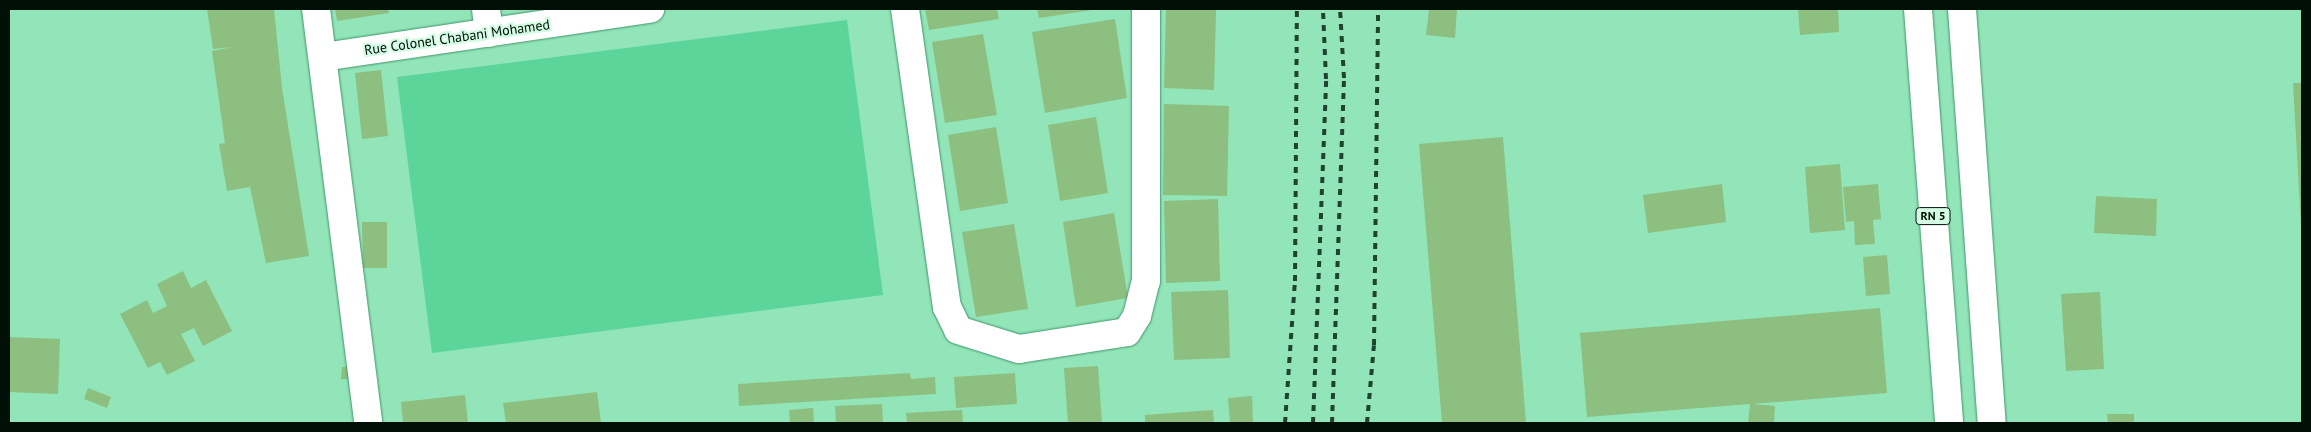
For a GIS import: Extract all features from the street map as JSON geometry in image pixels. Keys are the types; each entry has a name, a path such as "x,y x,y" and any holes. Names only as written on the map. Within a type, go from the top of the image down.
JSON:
{"main road":[{"path":"316,9 324,57 368,423"},
{"name":"Rue Colonel Chabani Mohamed","path":"324,57 487,21 650,9"},
{"path":"905,9 947,307 958,330 1020,349 1127,332 1137,316 1146,281 1146,9"},
{"name":"RN 5","path":"1918,9 1947,421"},
{"path":"1962,9 1992,423"}],"green space":[{"path":"847,20 883,295 432,353 397,77"}],"building":[{"path":"207,9 274,9 282,88 309,256 266,263 250,187 227,191 219,144 225,143 212,51 233,47 213,49"},
{"path":"335,9 388,9 389,13 337,21"},
{"path":"925,9 997,9 999,19 929,30"},
{"path":"1037,9 1092,9 1092,10 1039,18"},
{"path":"1166,9 1216,9 1214,90 1164,88"},
{"path":"1429,9 1457,9 1455,38 1426,35"},
{"path":"1798,9 1838,9 1839,32 1800,35"},
{"path":"1115,19 1127,98 1045,113 1032,32"},
{"path":"983,34 997,115 945,123 932,42"},
{"path":"381,70 388,136 362,139 355,73"},
{"path":"2293,83 2302,83 2302,226 2301,226"},
{"path":"1164,104 1229,106 1227,196 1163,195"},
{"path":"1096,117 1108,193 1060,201 1048,125"},
{"path":"996,127 1008,203 960,211 948,135"},
{"path":"1503,137 1526,423 1442,423 1419,144"},
{"path":"1840,164 1845,230 1810,233 1805,167"},
{"path":"1722,184 1726,222 1648,233 1643,195"},
{"path":"1878,184 1881,219 1873,220 1875,244 1855,245 1854,221 1846,222 1843,187"},
{"path":"2096,196 2157,199 2156,236 2094,233"},
{"path":"1218,199 1220,281 1166,283 1164,201"},
{"path":"1114,213 1128,298 1076,307 1063,222"},
{"path":"362,222 387,222 387,268 363,268"},
{"path":"1014,224 1028,309 976,317 962,232"},
{"path":"1887,255 1890,294 1866,296 1863,257"},
{"path":"183,271 191,288 206,280 232,331 203,346 194,328 181,334 195,361 167,375 160,362 148,368 120,314 147,300 153,313 167,306 157,284"},
{"path":"1228,290 1230,358 1174,360 1171,292"},
{"path":"2100,292 2104,369 2066,371 2061,294"},
{"path":"1880,308 1887,393 1752,404 1775,406 1774,423 1748,423 1750,404 1587,417 1580,333"},
{"path":"9,337 60,339 58,394 9,392"},
{"path":"1098,366 1102,423 1068,423 1064,368"},
{"path":"342,367 366,368 365,380 341,379"},
{"path":"910,373 911,379 935,377 936,394 739,406 738,384"},
{"path":"1015,373 1017,404 956,408 954,377"},
{"path":"88,388 111,397 107,408 84,399"},
{"path":"597,392 601,423 506,423 503,403"},
{"path":"465,395 468,423 403,423 401,402"},
{"path":"1252,396 1253,423 1230,423 1228,398"},
{"path":"882,404 883,423 836,423 835,406"},
{"path":"813,408 814,423 790,423 789,410"},
{"path":"962,410 963,423 907,423 906,413"},
{"path":"1213,410 1214,423 1145,423 1145,415"},
{"path":"2107,414 2134,414 2134,423 2108,423"}],"railway":[{"path":"1285,423 1295,281 1297,9"},
{"path":"1313,423 1326,79 1323,9"},
{"path":"1332,423 1344,78 1340,9"},
{"path":"1367,423 1374,345 1378,9"}]}
